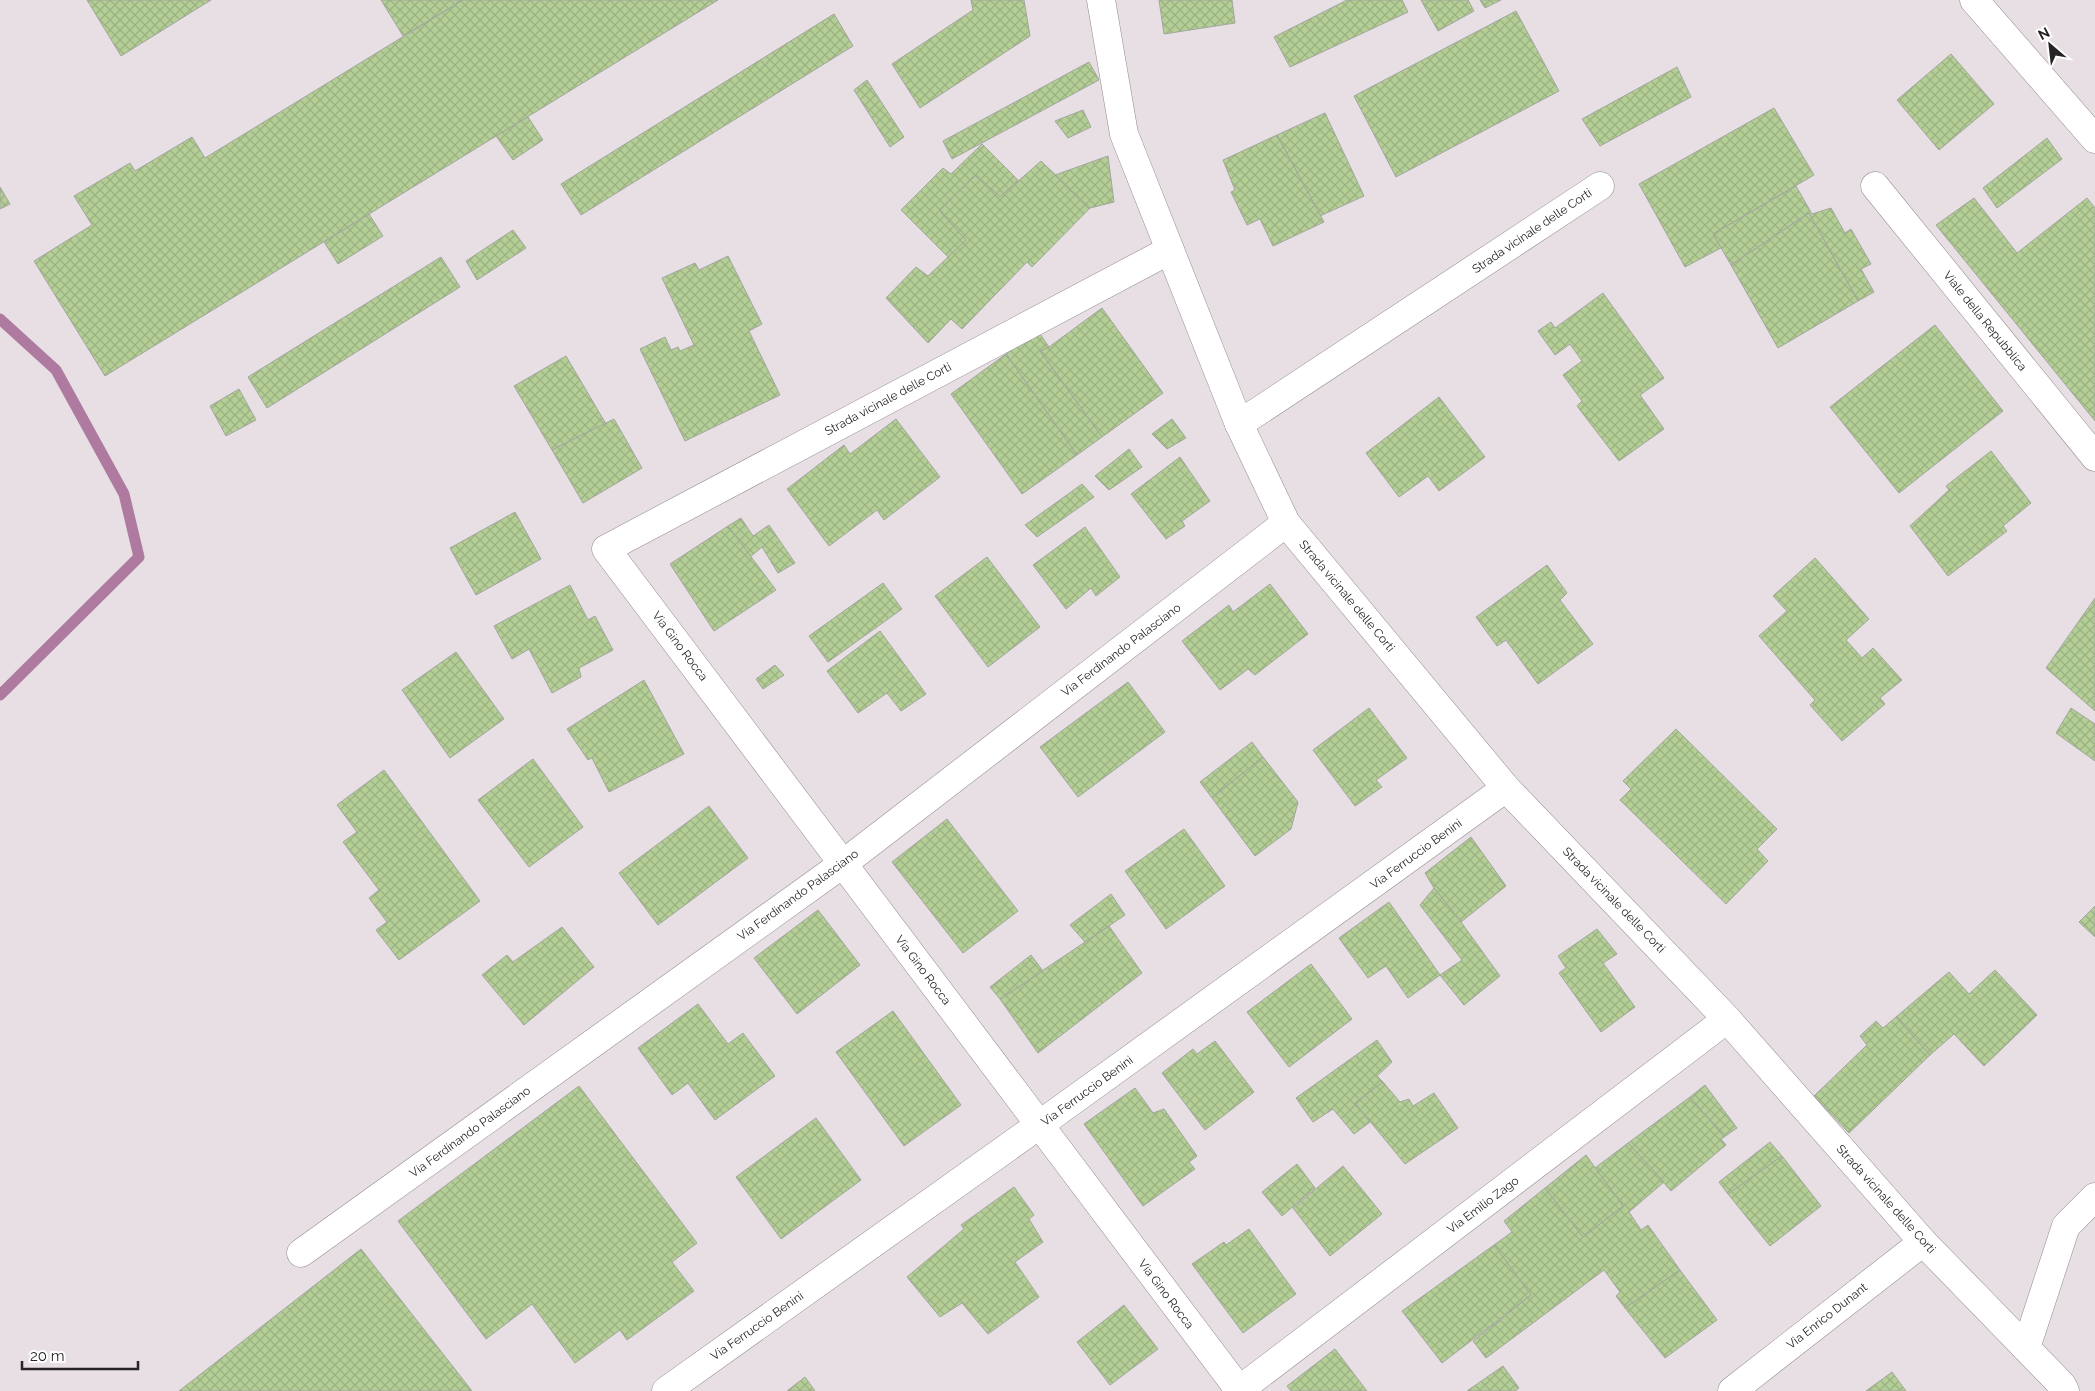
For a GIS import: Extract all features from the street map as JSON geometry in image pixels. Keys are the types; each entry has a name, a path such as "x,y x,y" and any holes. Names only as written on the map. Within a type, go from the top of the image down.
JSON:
{"street":[{"name":"Strada vicinale delle Corti","path":"1100,0 1124,134 1239,424 1286,523 1506,788 1727,1019 1922,1242 2062,1385 2065,1391"},
{"path":"1974,0 2095,139"},
{"name":"Strada vicinale delle Corti","path":"1239,424 1600,186"},
{"name":"Viale della Repubblica","path":"1875,186 2095,457"},
{"name":"Strada vicinale delle Corti","path":"606,549 1170,250"},
{"name":"Via Ferdinando Palasciano","path":"301,1253 844,863 1286,523"},
{"name":"Via Gino Rocca","path":"606,549 844,863 1239,1391"},
{"name":"Via Ferruccio Benini","path":"666,1391 1506,788"},
{"name":"Via Emilio Zago","path":"1239,1391 1727,1019"},
{"path":"2026,1348 2066,1226 2095,1197"},
{"name":"Via Enrico Dunant","path":"1732,1391 1922,1242"}],"building":[{"path":"87,0 211,0 121,56"},
{"path":"381,0 463,0 403,36"},
{"path":"463,0 718,0 105,376 34,261 92,225 74,196 130,163 135,171 192,137 205,158"},
{"path":"971,0 1024,0 1030,36 920,108 892,64 973,10"},
{"path":"1159,0 1232,0 1235,23 1164,34"},
{"path":"1347,0 1402,0 1408,12 1290,67 1274,37"},
{"path":"1421,0 1468,0 1474,11 1438,31"},
{"path":"1480,0 1501,0 1485,8"},
{"path":"1516,11 1559,91 1396,177 1354,96"},
{"path":"834,14 853,46 581,215 561,184"},
{"path":"1951,54 1994,104 1939,150 1897,100"},
{"path":"1089,62 1099,80 952,159 943,141"},
{"path":"1677,67 1691,97 1600,146 1582,119"},
{"path":"867,80 904,137 890,147 854,90"},
{"path":"1774,108 1814,175 1713,234 1721,248 1685,267 1639,184"},
{"path":"1083,110 1091,127 1068,138 1055,121"},
{"path":"1325,113 1364,196 1320,216 1277,135"},
{"path":"528,117 543,140 513,160 496,136"},
{"path":"1277,135 1324,222 1273,246 1260,219 1247,225 1231,192 1235,190 1223,160"},
{"path":"2047,138 2062,159 1997,208 1983,188"},
{"path":"982,144 1018,180 1000,197 976,175 939,210 966,240 949,258 901,210 943,168 951,174"},
{"path":"1108,156 1114,202 1090,208 1055,175"},
{"path":"1041,161 1090,208 1032,267 1027,262 962,329 951,319 928,343 886,298 916,267 928,276 966,240 939,210 976,175 1000,197"},
{"path":"1796,186 1812,214 1831,208 1845,233 1851,229 1871,264 1861,269 1874,292 1858,301 1809,213 1731,265 1713,234"},
{"path":"0,187 10,204 0,209"},
{"path":"1974,198 2017,253 2087,198 2095,208 2095,421 1936,225"},
{"path":"1809,213 1858,301 1778,348 1731,265"},
{"path":"369,214 383,236 338,264 324,242"},
{"path":"513,230 526,248 477,280 466,261"},
{"path":"728,256 762,324 749,331 780,395 685,441 640,349 665,337 671,350 678,347 680,351 694,345 662,278 695,263 699,270"},
{"path":"441,257 460,287 267,408 248,377"},
{"path":"1603,293 1664,378 1640,395 1664,429 1619,461 1577,406 1582,401 1563,375 1582,361 1570,344 1555,355 1538,331 1551,322 1555,328"},
{"path":"1102,308 1163,393 1102,437 1040,351 1049,347"},
{"path":"1935,325 2003,411 1899,493 1830,407"},
{"path":"1038,331 1049,347 1040,351 1102,437 1077,455 1006,354"},
{"path":"1006,354 1077,455 1022,494 951,394"},
{"path":"566,356 606,424 552,450 514,386"},
{"path":"239,389 256,420 226,436 210,406"},
{"path":"1439,397 1485,457 1439,491 1428,476 1399,497 1366,453"},
{"path":"614,419 642,468 583,503 552,450"},
{"path":"896,419 940,477 884,520 877,510 829,546 787,489 844,445 850,454"},
{"path":"1172,419 1186,438 1167,449 1152,434"},
{"path":"1129,449 1142,467 1109,490 1095,476"},
{"path":"1991,451 2031,503 2003,526 2007,531 1948,576 1910,526 1949,490 1946,486"},
{"path":"1180,457 1210,501 1182,521 1185,526 1166,539 1131,494"},
{"path":"1082,484 1094,497 1037,537 1025,525"},
{"path":"515,512 541,559 476,595 450,548"},
{"path":"741,518 753,536 769,525 795,563 778,573 762,547 750,557 728,526"},
{"path":"728,526 776,590 714,631 670,564"},
{"path":"1085,527 1120,577 1096,596 1091,588 1066,609 1033,565"},
{"path":"987,557 1040,627 988,667 935,596"},
{"path":"1815,558 1869,619 1846,640 1862,658 1873,648 1902,680 1880,698 1885,704 1842,741 1810,705 1815,700 1759,636 1787,611 1773,596"},
{"path":"1547,565 1567,593 1560,600 1593,644 1538,684 1506,640 1497,646 1476,617"},
{"path":"883,583 902,609 828,662 809,636"},
{"path":"1270,584 1308,634 1255,675 1248,669 1220,690 1182,641 1229,605 1233,612"},
{"path":"570,585 588,620 595,616 613,650 579,668 581,677 552,693 529,649 512,659 494,626"},
{"path":"2095,598 2095,711 2046,668"},
{"path":"880,631 926,694 901,711 887,693 858,713 827,671"},
{"path":"456,652 504,719 450,758 402,690"},
{"path":"775,665 784,675 763,689 756,679"},
{"path":"644,680 684,754 609,792 592,758 588,760 567,729"},
{"path":"1128,682 1165,732 1078,797 1040,747"},
{"path":"1369,708 1407,758 1376,780 1382,787 1355,806 1313,750"},
{"path":"2071,708 2095,724 2095,761 2056,733"},
{"path":"1676,729 1777,829 1757,849 1768,861 1726,904 1620,800 1631,789 1623,781"},
{"path":"1252,742 1263,757 1212,798 1200,782"},
{"path":"1263,757 1298,802 1291,829 1255,856 1212,798"},
{"path":"533,759 583,827 529,867 478,800"},
{"path":"384,770 480,901 399,960 376,930 387,922 369,898 379,890 343,842 357,832 337,805"},
{"path":"709,806 748,858 658,925 619,873"},
{"path":"947,819 1018,911 963,953 892,862"},
{"path":"1184,829 1225,886 1166,929 1125,871"},
{"path":"1471,837 1506,886 1461,922 1434,888 1425,873"},
{"path":"1434,888 1500,976 1464,1005 1440,975 1462,960 1420,905"},
{"path":"1111,894 1125,915 1085,942 1070,925"},
{"path":"1389,902 1440,975 1408,998 1386,966 1368,978 1339,938"},
{"path":"2095,906 2095,937 2079,922"},
{"path":"818,910 860,965 797,1014 754,958"},
{"path":"1109,926 1142,973 1038,1053 1000,999"},
{"path":"562,927 594,967 524,1025 482,975 507,955 513,962"},
{"path":"1597,929 1617,954 1603,963 1635,1007 1601,1032 1559,973 1566,968 1558,956"},
{"path":"1031,955 1043,971 1000,999 990,987"},
{"path":"1311,964 1352,1019 1289,1067 1247,1012"},
{"path":"1995,970 2037,1015 1984,1066 1954,1034 1930,1055 1896,1017 1949,972 1969,994"},
{"path":"698,1004 728,1044 743,1033 775,1076 715,1120 688,1083 672,1095 638,1048"},
{"path":"893,1011 961,1105 904,1146 836,1052"},
{"path":"1896,1017 1930,1055 1849,1133 1814,1096 1867,1045 1860,1036 1876,1021 1883,1028"},
{"path":"1377,1040 1392,1062 1377,1076 1383,1082 1355,1103 1370,1122 1354,1134 1333,1109 1313,1122 1296,1098"},
{"path":"1215,1041 1254,1092 1205,1130 1162,1073 1193,1049 1197,1054"},
{"path":"1383,1082 1400,1102 1409,1099 1413,1106 1434,1093 1458,1128 1405,1164 1355,1103"},
{"path":"1705,1085 1737,1128 1724,1137 1690,1097"},
{"path":"579,1086 697,1243 672,1262 694,1291 627,1340 620,1330 575,1363 532,1304 486,1339 398,1221"},
{"path":"1135,1088 1153,1113 1164,1109 1197,1156 1189,1162 1195,1169 1143,1206 1084,1124"},
{"path":"1690,1097 1724,1137 1721,1139 1726,1145 1671,1191 1628,1143"},
{"path":"816,1118 861,1180 781,1239 736,1177"},
{"path":"1770,1142 1782,1156 1728,1194 1719,1182"},
{"path":"1628,1143 1664,1182 1629,1212 1641,1230 1648,1225 1680,1270 1625,1308 1616,1296 1620,1292 1604,1270 1486,1358 1473,1341 1531,1295 1494,1245 1512,1232 1504,1221 1545,1188 1583,1237 1623,1206 1595,1168"},
{"path":"1586,1155 1623,1206 1583,1237 1545,1188"},
{"path":"1782,1156 1821,1206 1770,1246 1728,1194"},
{"path":"1297,1164 1315,1188 1282,1216 1262,1192"},
{"path":"1343,1166 1382,1214 1330,1256 1293,1208"},
{"path":"1014,1187 1034,1215 1029,1219 1043,1242 1015,1262 1039,1297 988,1334 962,1303 940,1317 907,1277 964,1229 961,1225"},
{"path":"1249,1229 1296,1294 1243,1333 1192,1264 1224,1242 1226,1245"},
{"path":"1494,1245 1531,1295 1442,1363 1402,1311"},
{"path":"361,1249 472,1391 179,1391"},
{"path":"1680,1270 1717,1320 1665,1358 1625,1308"},
{"path":"1124,1305 1158,1349 1110,1385 1077,1342"},
{"path":"1335,1349 1367,1391 1291,1391 1287,1386"},
{"path":"1503,1366 1519,1388 1515,1391 1467,1391"},
{"path":"1892,1372 1906,1391 1866,1391"},
{"path":"805,1377 815,1391 787,1391"}],"waterway":[{"path":"0,319 56,370 124,494 139,557 0,695"}]}
